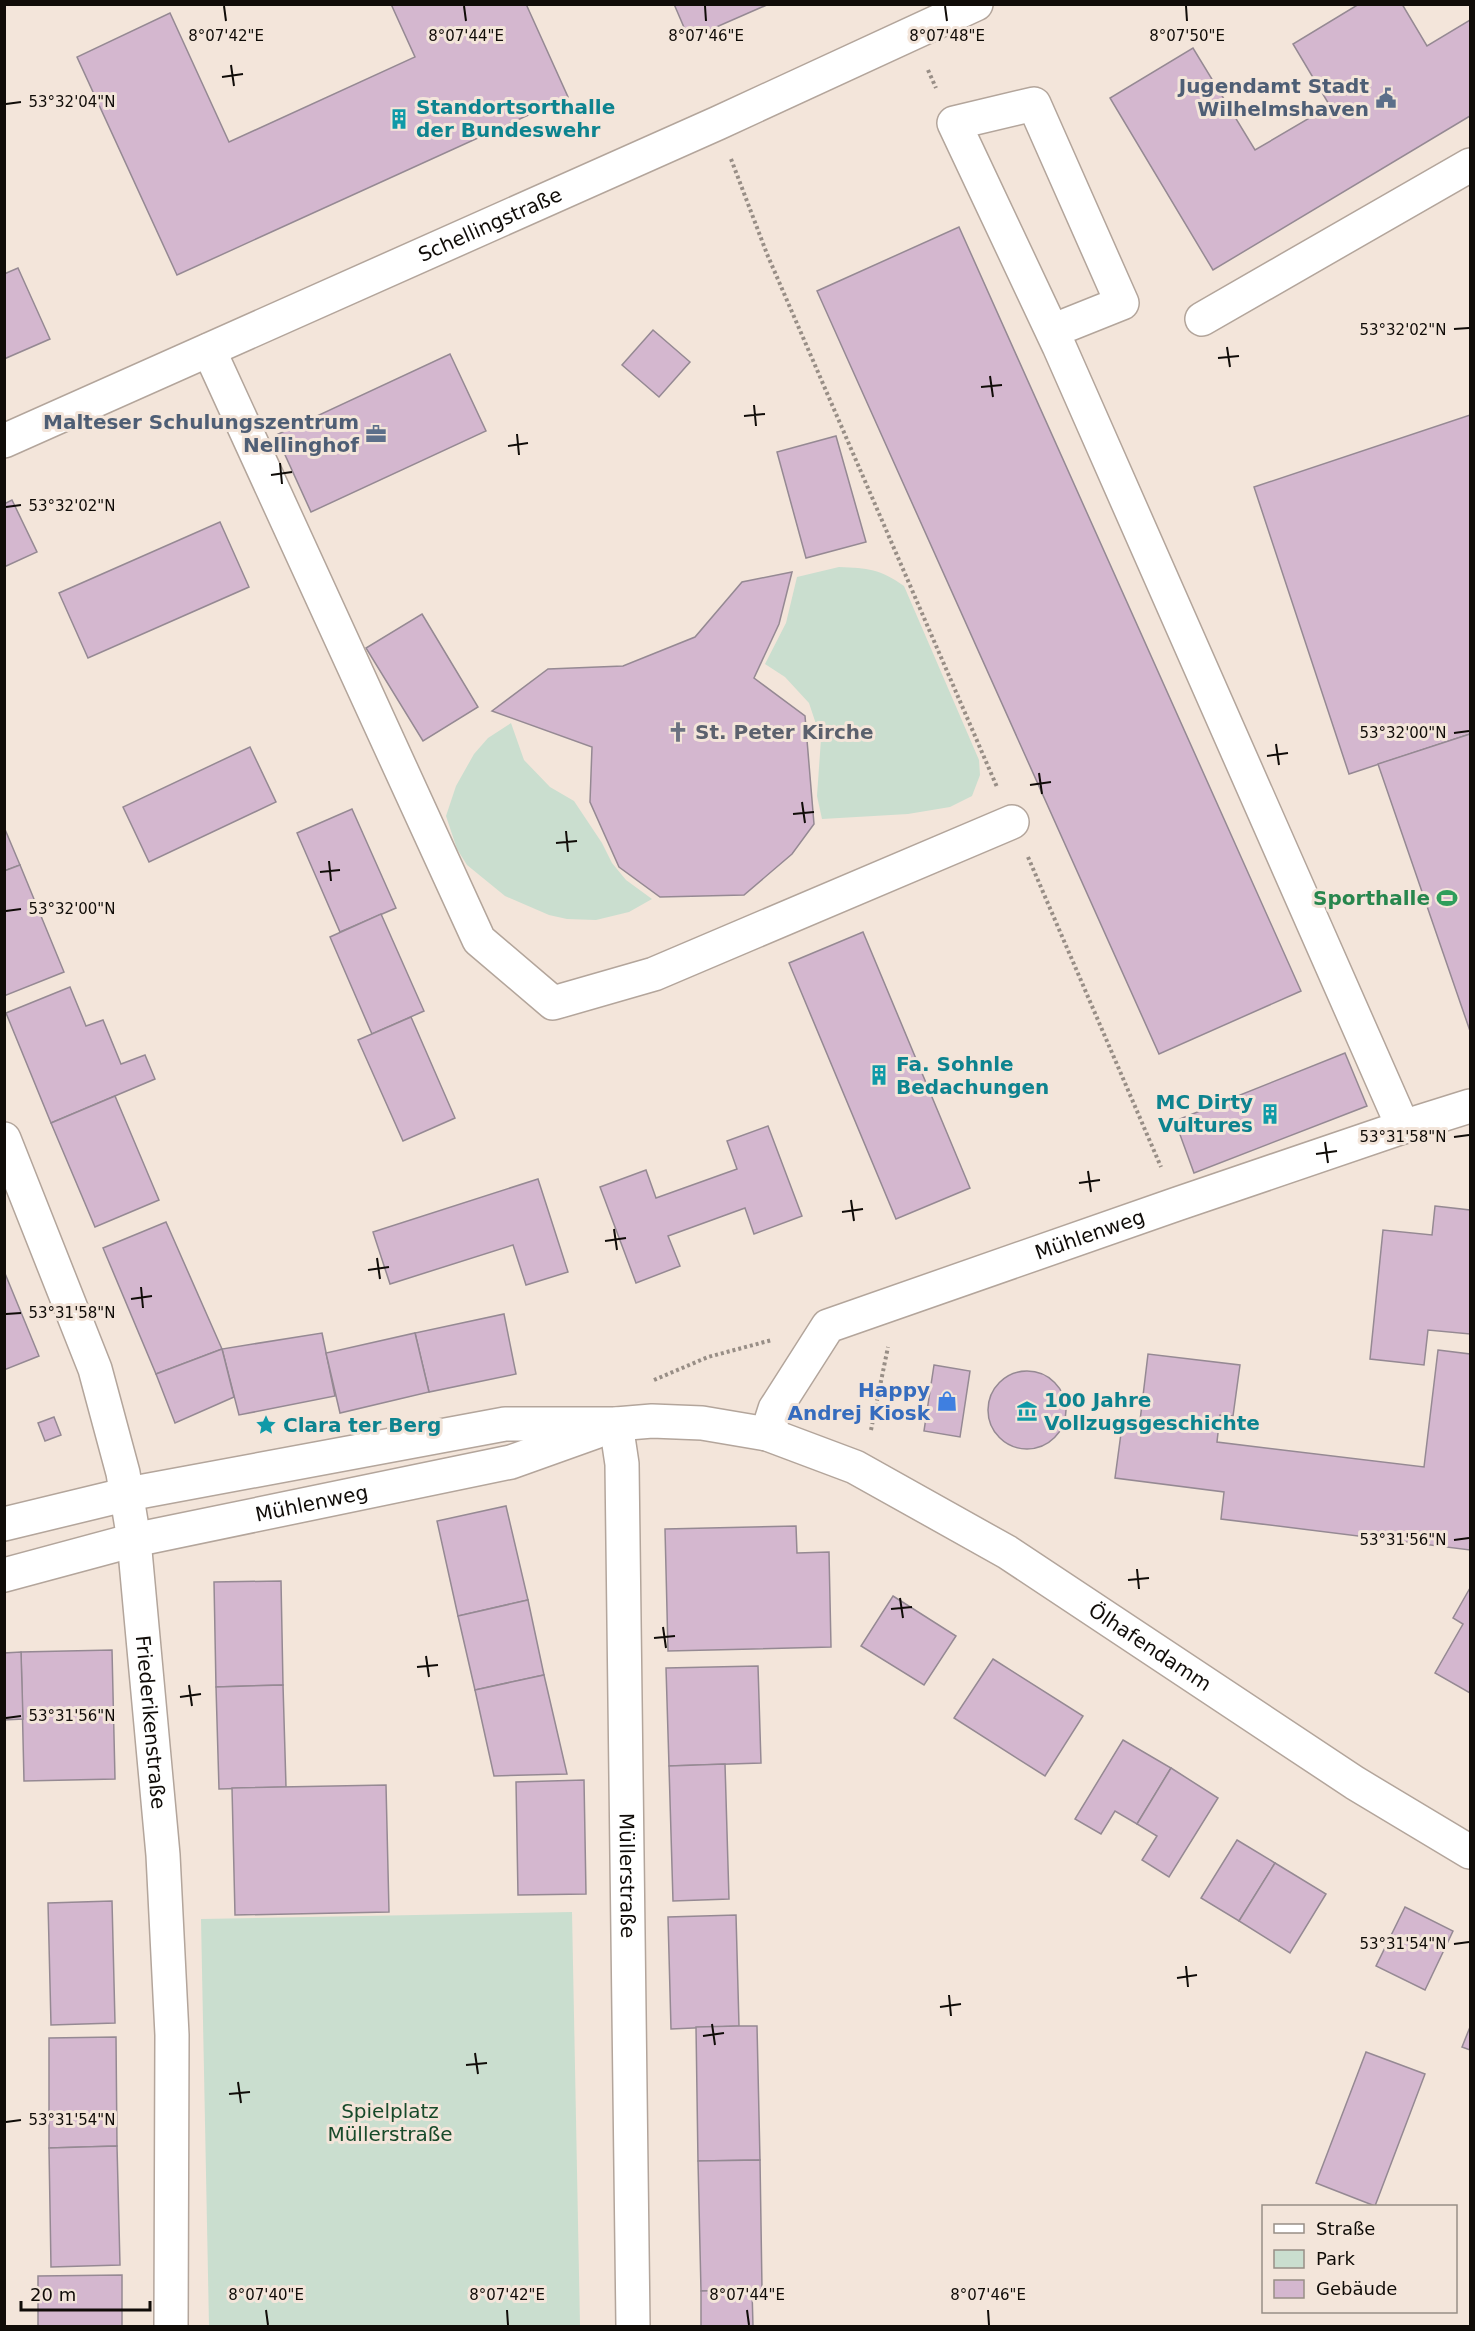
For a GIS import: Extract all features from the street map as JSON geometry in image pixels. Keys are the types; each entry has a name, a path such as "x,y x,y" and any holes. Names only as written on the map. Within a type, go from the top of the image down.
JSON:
{"street":[{"name":"Schellingstraße","path":"4,441 718,123 972,5"},
{"path":"1059,346 954,123 1034,104 1122,303 1052,331 1059,346 1403,1127"},
{"path":"1202,319 1470,165"},
{"path":"209,350 478,940 553,1003 654,974 1012,822"},
{"name":"Mühlenweg","path":"828,1326 1177,1204 1470,1106"},
{"name":"Friederikenstraße","path":"4,1139 95,1369 128,1494 163,1855 172,2035 171,2326"},
{"path":"767,1434 775,1409 828,1326"},
{"name":"Mühlenweg","path":"4,1524 128,1494 505,1424 616,1425 652,1421 702,1423 767,1434 823,1454"},
{"name":"Mühlenweg","path":"4,1575 134,1540 511,1462 616,1425"},
{"name":"Müllerstraße","path":"616,1425 622,1464 633,2326"},
{"name":"Ölhafendamm","path":"823,1454 855,1467 1007,1552 1355,1783 1470,1852"}],"path":[{"path":"910,35 954,123"},
{"path":"718,123 767,254 1177,1204"},
{"path":"855,1467 871,1430 891,1336 879,1308"},
{"path":"616,1425 641,1385 708,1357 828,1326"}],"green space":[{"path":"839,567 873,570 904,586 979,760 980,775 972,796 950,807 908,814 822,819 817,796 821,739 809,703 785,677 765,664 786,623 797,577"},
{"path":"511,723 524,760 550,787 574,801 602,843 612,863 626,880 652,899 629,912 596,920 567,919 549,915 505,896 467,865 457,849 446,816 456,786 474,754 488,738"},
{"name":"Spielplatz Müllerstraße","path":"572,1912 580,2326 209,2326 201,1919"}],"building":[{"name":"Standortsorthalle der Bundeswehr","path":"391,4 526,4 568,97 177,275 77,57 170,13 229,142 415,57"},
{"path":"674,4 769,4 689,39"},
{"path":"1359,4 1402,4 1427,46 1470,20 1470,116 1213,270 1110,98 1193,48 1255,150 1330,106 1293,44"},
{"path":"959,227 1301,991 1159,1054 817,291"},
{"path":"18,268 50,339 4,359 4,274"},
{"path":"653,330 690,362 659,397 622,365"},
{"path":"450,354 486,431 311,512 276,435"},
{"path":"1470,415 1470,734 1349,774 1254,487"},
{"path":"836,436 866,542 806,558 777,452"},
{"path":"12,500 37,552 4,567 4,504"},
{"path":"220,522 249,587 88,658 59,593"},
{"name":"St. Peter Kirche","path":"792,572 779,624 754,678 805,716 814,824 792,854 744,895 660,897 619,867 590,802 592,747 492,711 548,669 623,666 695,637 742,582"},
{"path":"422,614 478,707 423,741 366,648"},
{"name":"Sporthalle","path":"1470,734 1470,1031 1378,764"},
{"path":"250,747 276,802 149,862 123,807"},
{"path":"352,809 396,908 340,932 297,833"},
{"path":"4,827 20,865 4,871"},
{"path":"20,865 64,972 4,996 4,871"},
{"path":"381,914 424,1011 372,1034 330,937"},
{"name":"Fa. Sohnle Bedachungen","path":"863,932 970,1188 896,1219 789,963"},
{"path":"70,987 86,1026 103,1020 121,1064 145,1055 155,1079 51,1123 6,1013"},
{"path":"411,1017 455,1118 403,1141 358,1040"},
{"name":"MC Dirty Vultures","path":"1345,1053 1367,1106 1194,1173 1175,1121"},
{"path":"115,1096 159,1200 95,1227 51,1123"},
{"path":"768,1126 802,1216 754,1234 745,1208 668,1236 680,1266 636,1283 600,1187 646,1170 656,1198 737,1169 727,1141"},
{"path":"538,1179 568,1272 526,1285 513,1245 390,1284 373,1232"},
{"path":"1435,1206 1470,1210 1470,1334 1428,1330 1424,1365 1370,1359 1383,1230 1432,1235"},
{"path":"166,1222 222,1349 156,1374 103,1248"},
{"path":"4,1271 39,1356 4,1370"},
{"path":"504,1314 516,1374 429,1392 415,1333"},
{"path":"322,1333 335,1396 239,1415 222,1349"},
{"path":"415,1333 429,1392 340,1413 326,1353"},
{"path":"222,1349 234,1397 175,1423 156,1374"},
{"path":"1438,1350 1470,1354 1470,1550 1221,1519 1224,1492 1115,1478 1122,1426 1139,1429 1148,1354 1240,1365 1233,1416 1220,1415 1217,1442 1424,1467"},
{"name":"Happy Andrej Kiosk","path":"934,1365 970,1371 960,1437 924,1431"},
{"path":"1027,1371 1042,1374 1055,1382 1063,1395 1066,1410 1063,1425 1055,1438 1042,1446 1027,1449 1012,1446 999,1438 991,1425 988,1410 991,1395 999,1382 1012,1374"},
{"path":"54,1417 61,1435 45,1441 38,1423"},
{"path":"506,1506 528,1600 458,1616 437,1521"},
{"path":"796,1526 797,1553 829,1552 831,1647 668,1651 665,1529"},
{"path":"281,1581 283,1685 216,1687 214,1582"},
{"path":"1470,1588 1470,1693 1435,1673 1463,1624 1453,1618"},
{"path":"893,1596 956,1636 924,1685 861,1646"},
{"path":"528,1600 544,1675 475,1690 458,1616"},
{"path":"112,1650 115,1779 24,1781 21,1652"},
{"path":"21,1652 23,1719 4,1720 4,1653"},
{"path":"993,1659 1083,1716 1045,1776 954,1718"},
{"path":"758,1666 761,1763 669,1766 666,1668"},
{"path":"544,1675 567,1774 494,1776 475,1690"},
{"path":"283,1685 286,1787 219,1789 216,1687"},
{"path":"1123,1740 1171,1768 1137,1824 1115,1811 1101,1834 1075,1819"},
{"path":"725,1764 729,1899 673,1901 669,1766"},
{"path":"1171,1768 1218,1798 1169,1877 1142,1860 1157,1836 1137,1824"},
{"path":"584,1780 586,1894 518,1895 516,1782"},
{"path":"386,1785 389,1912 235,1915 232,1788"},
{"path":"1237,1840 1275,1863 1239,1921 1201,1898"},
{"path":"1275,1863 1326,1894 1290,1953 1239,1921"},
{"path":"112,1901 115,2023 51,2025 48,1903"},
{"path":"1405,1907 1453,1931 1425,1990 1376,1966"},
{"path":"736,1915 739,2026 671,2029 668,1917"},
{"path":"757,2026 760,2160 698,2161 696,2027"},
{"path":"1470,2027 1470,2050 1462,2047"},
{"path":"116,2037 117,2146 49,2148 49,2038"},
{"path":"1366,2052 1425,2074 1375,2205 1316,2183"},
{"path":"117,2146 120,2265 51,2267 49,2148"},
{"path":"760,2160 762,2289 701,2291 698,2161"},
{"path":"122,2275 122,2326 38,2326 38,2276"},
{"path":"752,2290 753,2326 701,2326 701,2291"}],"place":[{"name":"Jugendamt Stadt Wilhelmshaven","path":"1386,98"},
{"name":"Standortsorthalle der Bundeswehr","path":"399,119"},
{"name":"Malteser Schulungszentrum Nellinghof","path":"376,434"},
{"name":"St. Peter Kirche","path":"678,732"},
{"name":"Sporthalle","path":"1447,898"},
{"name":"Fa. Sohnle Bedachungen","path":"879,1075"},
{"name":"MC Dirty Vultures","path":"1270,1114"},
{"name":"Happy Andrej Kiosk","path":"947,1401"},
{"name":"100 Jahre Vollzugsgeschichte","path":"1027,1411"},
{"name":"Clara ter Berg","path":"266,1425"}]}
